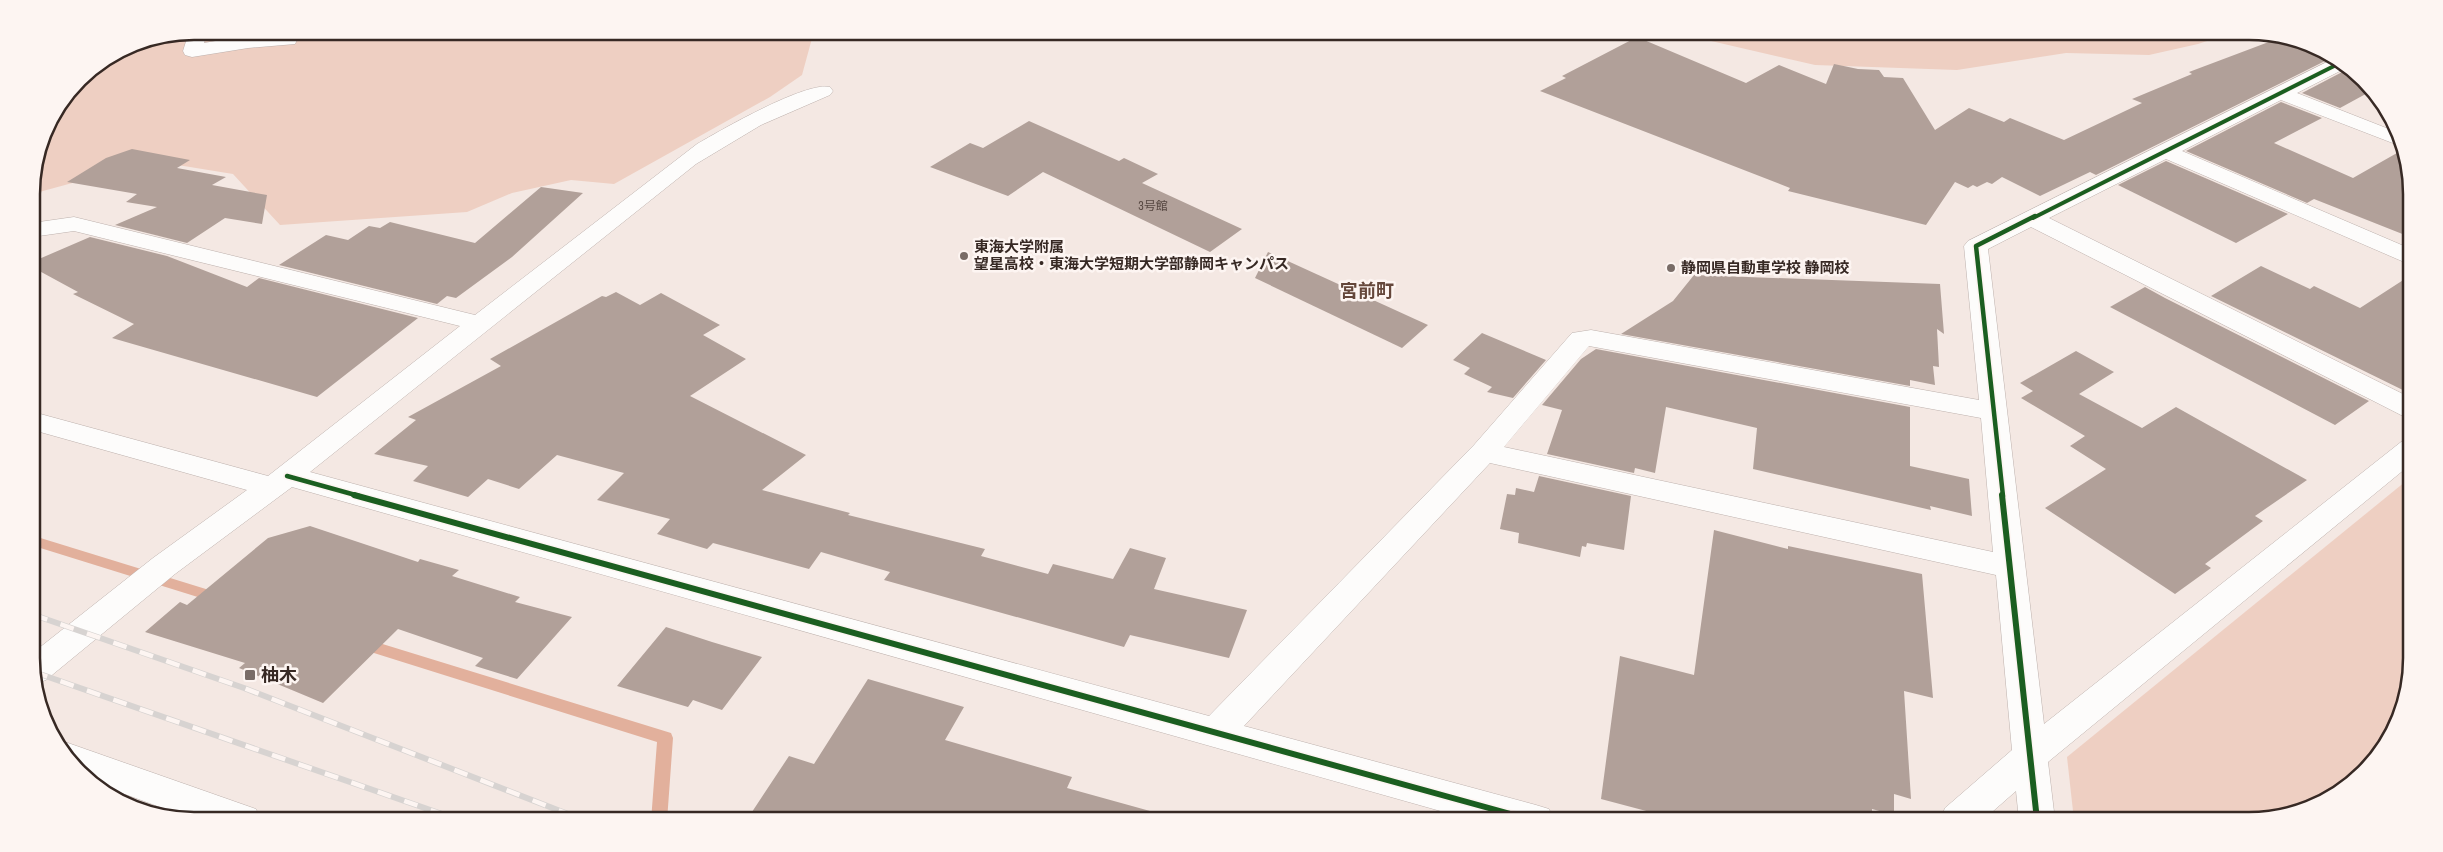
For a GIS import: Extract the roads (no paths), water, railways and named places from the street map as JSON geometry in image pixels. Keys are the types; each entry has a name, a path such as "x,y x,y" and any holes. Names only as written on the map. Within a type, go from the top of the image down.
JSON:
{"main road":[{"path":"196,40 192,51 248,42 288,40"},
{"path":"2036,812 1976,246 2334,66"},
{"path":"40,666 164,566 280,481 688,158 728,133 763,115 823,91"},
{"path":"2280,93 2392,137"},
{"path":"2165,151 2403,255"},
{"path":"2031,218 2403,405"},
{"path":"40,229 74,224 478,323"},
{"path":"40,243 74,224"},
{"path":"1216,732 1484,452 1580,339 1591,338 1993,411"},
{"path":"40,423 280,481 1507,812"},
{"path":"1484,452 2010,567"},
{"path":"1967,812 2030,756 2403,455"},
{"path":"82,763 212,812"}],"waterway":[{"path":"40,543 217,598"},
{"path":"363,644 665,738 660,812"}],"railway":[{"path":"40,617 244,688 563,812"},
{"path":"41,674 436,812"}],"place":[{"name":"東海大学附属 望星高校・東海大学短期大学部静岡キャンパス","path":"964,256"},
{"name":"静岡県自動車学校 静岡校","path":"1671,268"},
{"name":"柚木","path":"250,675"}],"district":[{"name":"宮前町","path":"1367,291"}]}
